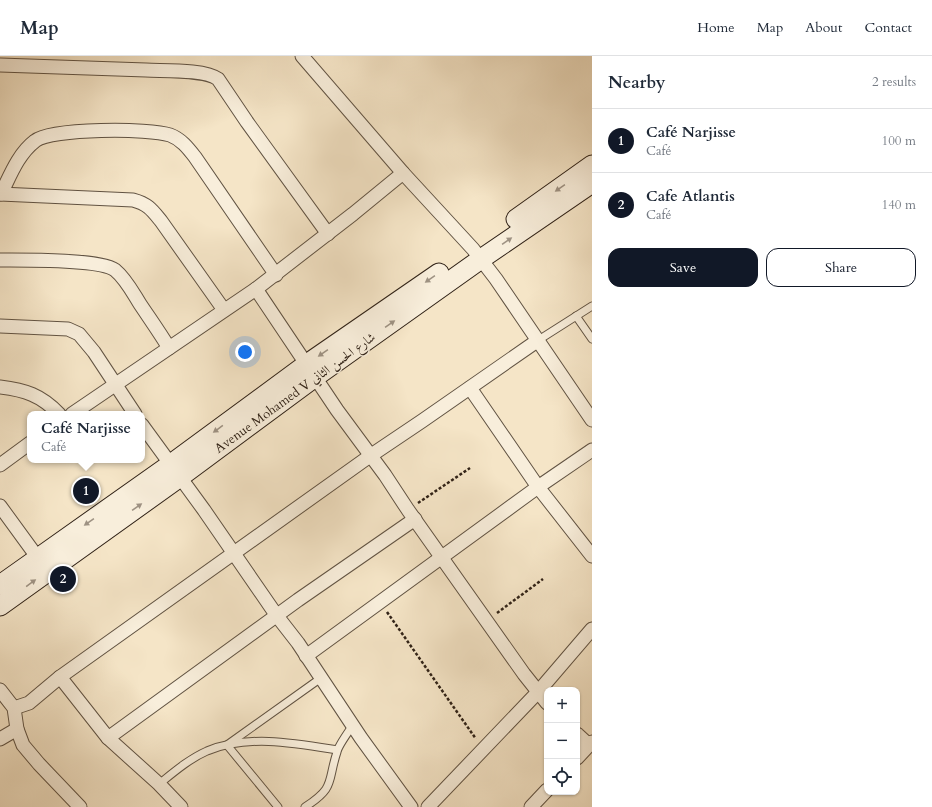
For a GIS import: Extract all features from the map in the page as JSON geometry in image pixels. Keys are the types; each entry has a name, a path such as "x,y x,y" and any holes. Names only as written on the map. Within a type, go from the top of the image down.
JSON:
{"main road":[{"name":"Avenue Mohamed V شارع الحسن الثاني","path":"0,606 43,565 176,470 311,370 477,254 592,165"},
{"name":"Avenue Mohamed V شارع الحسن الثاني","path":"477,254 592,182"},
{"name":"Avenue Mohamed V شارع الحسن الثاني","path":"0,585 43,565"}],"street":[{"path":"302,56 403,173 477,254 496,279 592,420"},
{"path":"0,65 165,71 214,76 218,79 247,122 328,234"},
{"path":"224,310 161,221 144,203 133,200 0,194 25,150 36,140 43,137 68,133 119,131 151,132 170,136 179,140 195,157 276,275"},
{"path":"76,411 276,275 403,173"},
{"path":"0,260 88,263 106,266 114,270 122,277 169,348"},
{"path":"256,289 337,410 486,622 544,699"},
{"path":"0,326 60,329 73,331 84,338 133,411"},
{"path":"14,708 29,703 60,677 233,553 537,340"},
{"path":"0,387 19,390 31,394 47,402 56,411"},
{"path":"470,388 538,487 592,556"},
{"path":"145,429 176,470 411,807"},
{"path":"0,465 27,445"},
{"path":"306,656 538,487 592,450"},
{"path":"0,506 43,565"},
{"path":"108,738 277,616 411,515"},
{"path":"428,807 538,692 592,629"},
{"path":"60,677 108,738 159,784 177,806"},
{"path":"0,690 14,708 17,730 23,745 80,807"},
{"path":"0,739 17,730"},
{"path":"580,736 590,743 580,755"},
{"path":"531,807 544,793"}],"lane":[{"path":"537,340 592,306"},
{"path":"576,316 592,339"},
{"path":"227,745 321,678"},
{"path":"305,807 319,798 328,788 337,750 353,724"},
{"path":"159,784 178,768 206,751 227,745 264,741 337,750"},
{"path":"227,745 278,807"}],"path":[{"path":"411,515 470,468"},
{"path":"486,622 543,579"},
{"path":"381,602 483,749"}],"place":[{"name":"Café Narjisse","path":"86,491"},
{"name":"Cafe Atlantis","path":"63,579"}]}
